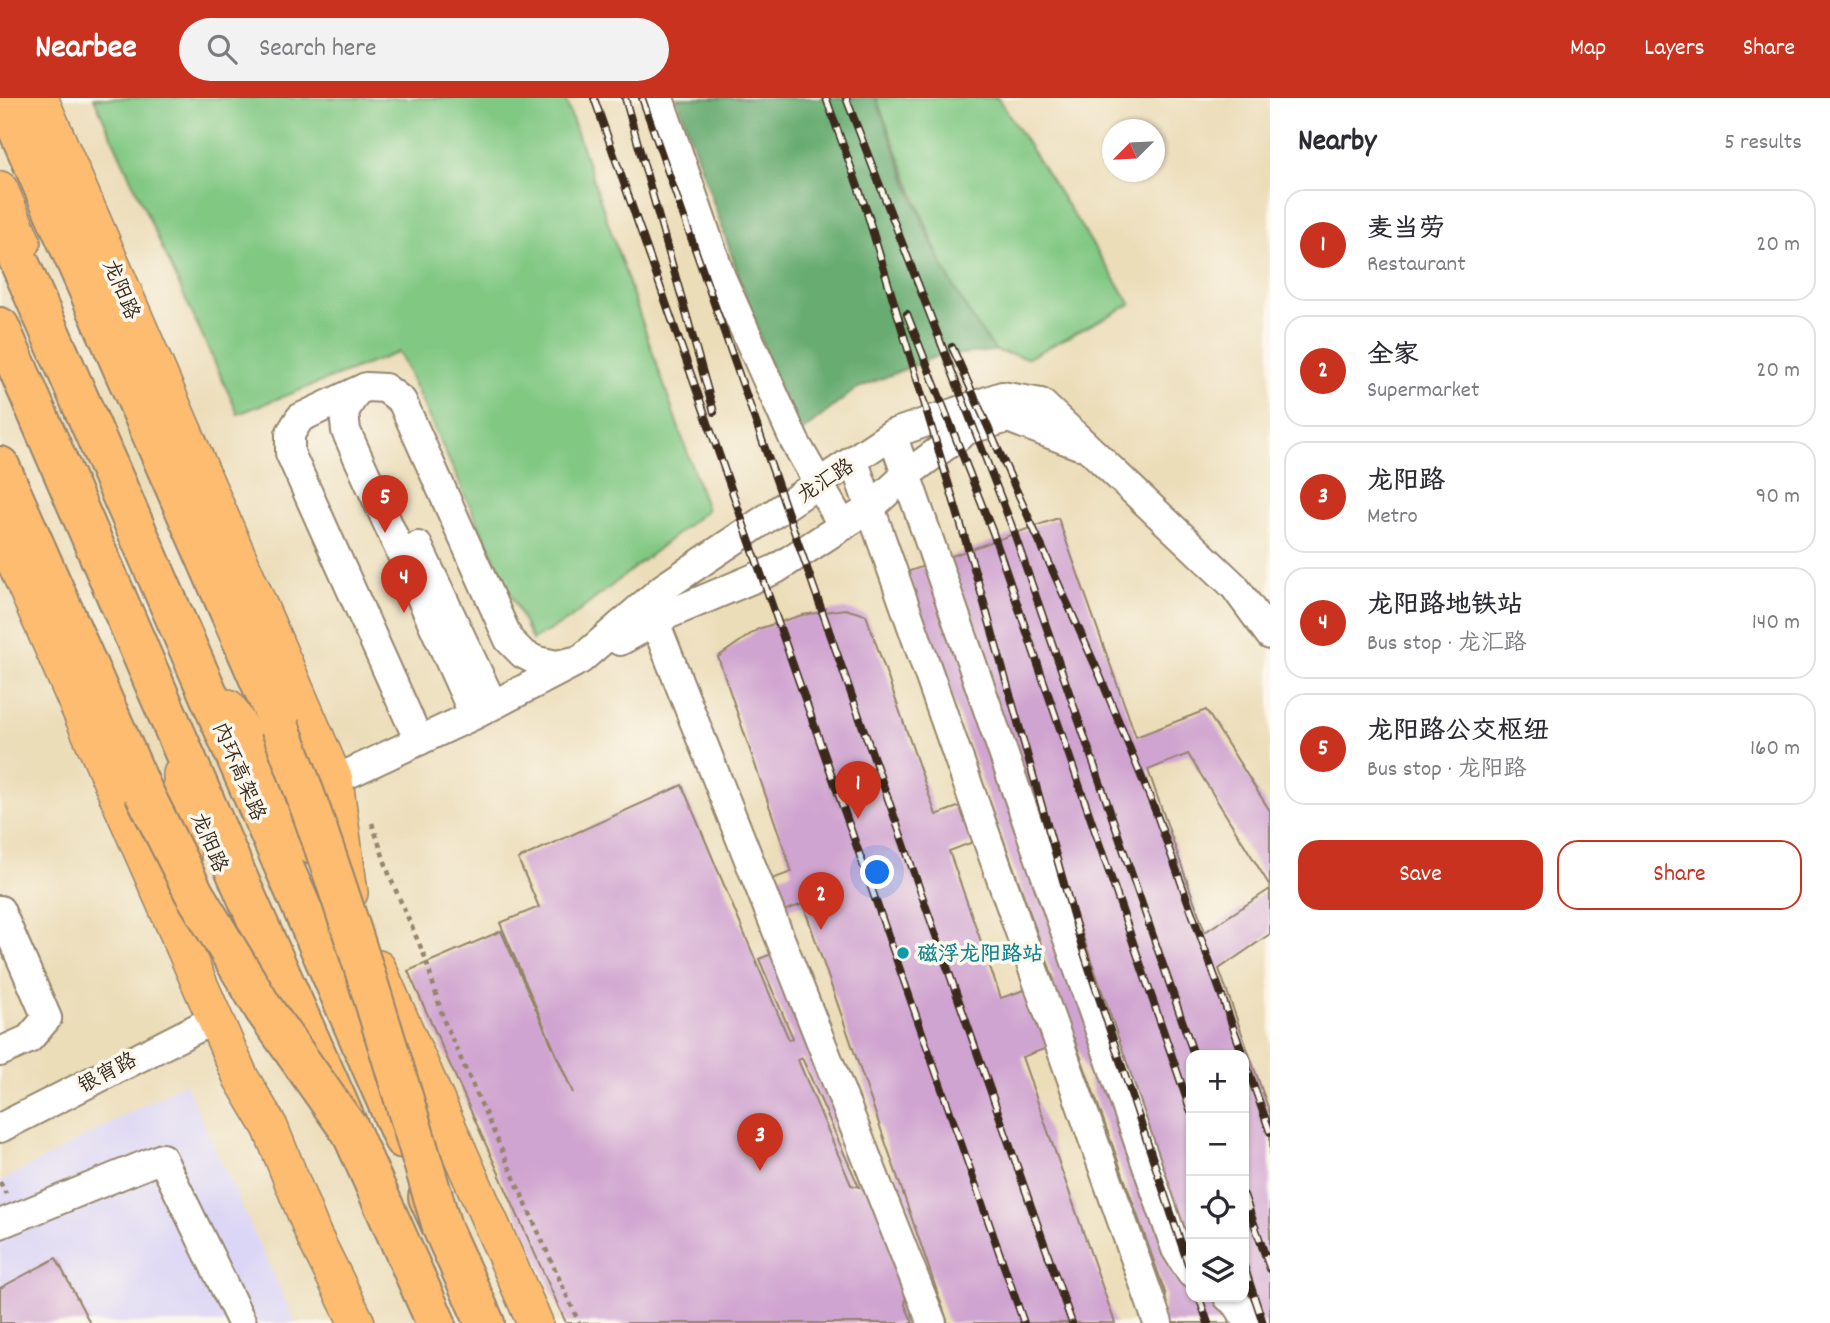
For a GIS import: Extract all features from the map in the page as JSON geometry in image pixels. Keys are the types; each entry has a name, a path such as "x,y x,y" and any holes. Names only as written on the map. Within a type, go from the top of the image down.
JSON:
{"highway":[{"path":"4,98 280,727 357,942 442,1227"},
{"name":"内环高架路","path":"0,218 485,1323"},
{"name":"内环高架路","path":"0,327 348,1128 436,1323"},
{"path":"0,466 143,790 194,893 263,1008 348,1128"}],"main road":[{"name":"龙阳路","path":"40,98 335,780 353,913"},
{"name":"龙阳路","path":"0,189 217,688 265,811 494,1323"},
{"name":"龙阳路","path":"0,359 423,1323"},
{"path":"0,529 9,574 241,1079 270,1127"},
{"name":"龙阳路","path":"217,688 353,913 535,1323"},
{"path":"217,688 335,780"},
{"path":"181,774 185,911 254,1072 270,1127 314,1236 357,1323"}],"street":[{"path":"659,98 721,277 795,443 843,526"},
{"path":"419,741 290,453 290,434 300,418 366,387 385,388 402,401 509,640 523,654 537,661 557,664 580,660"},
{"path":"356,392 358,416 483,710"},
{"name":"龙汇路","path":"580,660 663,588 892,435 1002,396 1041,403 1234,586 1270,635"},
{"name":"龙汇路","path":"335,780 483,710 655,622 776,569 870,508 906,475 967,430 1008,418 1090,449"},
{"path":"892,435 1176,1249 1186,1265"},
{"path":"854,462 1158,1323"},
{"path":"655,622 932,1323"},
{"path":"0,910 47,1018 29,1039 1,1047"},
{"name":"银宵路","path":"0,1128 215,1019"},
{"path":"0,1224 162,1158 242,1323"},
{"path":"1224,1302 1234,1323"},
{"path":"1234,1302 1248,1323"}],"shaded area":[{"path":"185,1083 296,1323 0,1323 0,1182"}],"green space":[{"path":"94,98 565,98 707,510 567,621 532,640 399,352 238,414"},
{"path":"677,98 876,98 926,230 941,262 957,293 996,351 937,356 856,389 795,437"},
{"path":"876,98 998,98 1131,304 1028,358 996,351 971,319 949,282"}],"building":[{"path":"1058,518 1136,737 1206,710 1270,811 1270,886 1188,754 1148,770 1205,932 1270,889 1270,934 1219,969 1248,1050 1186,1050 1186,1302 1249,1302 1249,1054 1270,1113 1270,1323 1161,1323 1166,1295 1074,1038 1022,1057 1115,1323 948,1323 803,904 769,916 757,884 792,872 718,657 758,629 802,615 845,609 866,615 936,815 963,805 976,841 949,851 1001,998 1054,980 907,572"},
{"path":"682,785 789,1040 793,1038 759,959 779,951 907,1276 905,1305 913,1323 566,1323 408,971 501,931 573,1093 500,923 539,907 518,859","holes":["802,1058 859,1187 851,1185 798,1060"]},
{"path":"56,1258 90,1323 0,1323 0,1288"}],"railway":[{"path":"594,98 1024,1323"},
{"path":"625,98 714,412"},
{"path":"642,98 1072,1323"},
{"path":"826,98 870,220"},
{"path":"846,98 1011,524 1192,1050"},
{"path":"867,213 976,575 1082,947 1186,1258"},
{"path":"907,314 993,533 1186,1097"},
{"path":"952,347 1100,676 1155,810 1241,1050"},
{"path":"1249,1072 1270,1132"},
{"path":"1249,1209 1270,1269"},
{"path":"1249,1281 1263,1323"},
{"path":"1201,1302 1208,1323"}],"place":[{"name":"龙阳路公交枢纽","path":"385,533"},
{"name":"龙阳路地铁站","path":"404,613"},
{"name":"麦当劳","path":"858,819"},
{"name":"全家","path":"821,930"},
{"name":"磁浮龙阳路站","path":"903,953"},
{"name":"龙阳路","path":"760,1171"}]}
